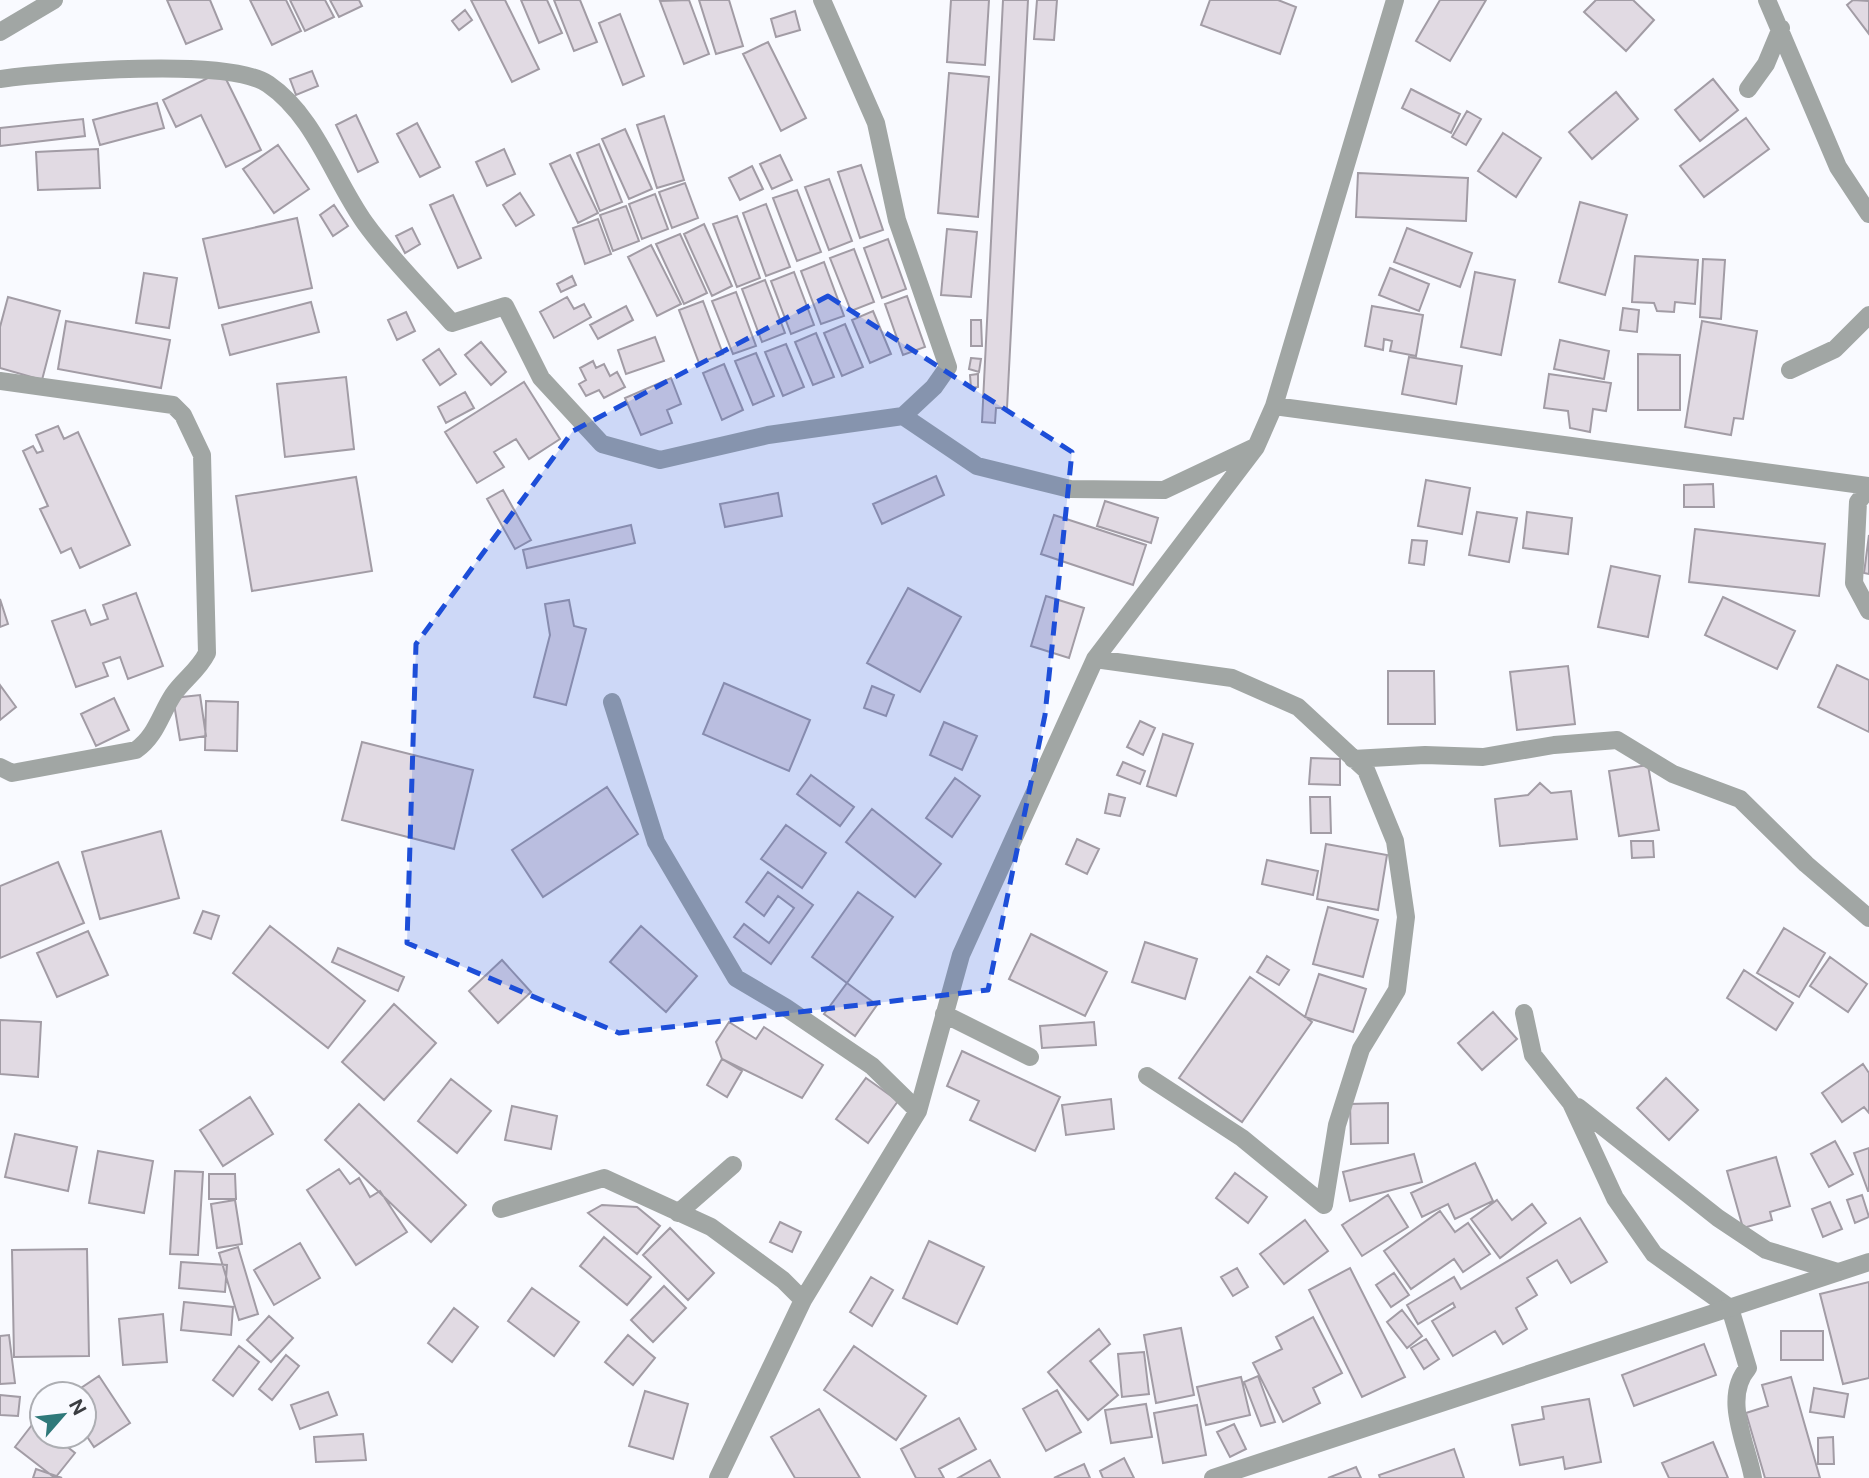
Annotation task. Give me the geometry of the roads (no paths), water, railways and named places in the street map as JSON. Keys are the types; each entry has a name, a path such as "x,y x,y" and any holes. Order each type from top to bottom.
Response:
{"street":[{"path":"0,32 54,0"},
{"path":"0,79 65,70 210,70 266,82 292,104 365,223 452,323 505,306 541,378 602,444 660,460 768,435 903,416 934,387 948,367 897,220 876,123 822,0"},
{"path":"718,1478 803,1300 918,1111 961,955 1095,659 1256,447 1275,407 1395,0"},
{"path":"1767,0 1839,167 1869,214"},
{"path":"1748,89 1766,64 1781,28"},
{"path":"1790,370 1835,349 1869,315"},
{"path":"0,381 173,405 183,415 202,456 207,653 198,671 174,693 149,741 136,750 12,772 0,767"},
{"path":"1275,407 1869,487 1858,502 1854,583 1869,611"},
{"path":"903,416 977,466 1070,489 1164,490 1256,447"},
{"path":"1095,659 1232,678 1298,707 1366,770 1395,841 1406,917 1397,990 1361,1049 1337,1125 1324,1206 1242,1138 1147,1076"},
{"path":"612,702 656,842 736,978 785,1007 872,1066 918,1111"},
{"path":"1353,759 1425,755 1483,757 1554,745 1617,740 1673,774 1740,799 1806,864 1869,918"},
{"path":"1524,1013 1533,1055 1571,1102 1718,1219 1766,1250 1838,1272"},
{"path":"944,1014 1030,1057"},
{"path":"1571,1102 1615,1198 1654,1254 1730,1308 1748,1368 1738,1379 1737,1413 1753,1478"},
{"path":"678,1213 733,1166"},
{"path":"501,1209 604,1178 711,1227 783,1280 803,1300"},
{"path":"1213,1478 1869,1262"}]}
